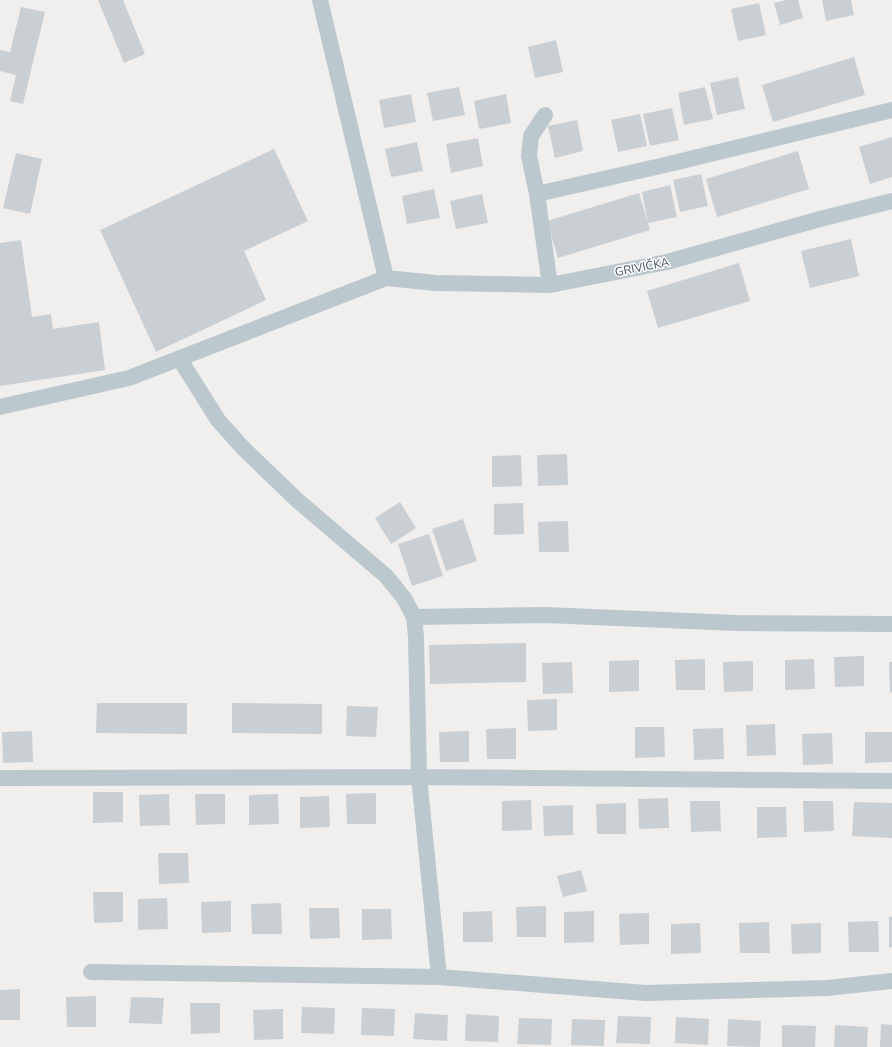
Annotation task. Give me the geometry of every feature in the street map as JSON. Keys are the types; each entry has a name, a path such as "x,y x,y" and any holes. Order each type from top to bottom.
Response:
{"street":[{"path":"0,407 129,378 386,278 320,0"},
{"path":"537,194 665,165 892,110"},
{"path":"545,115 531,136 529,156 537,194 550,285"},
{"name":"GRIVIČKA","path":"386,278 436,283 550,285 667,262 820,219 892,201"},
{"path":"179,358 218,420 243,448 297,500 386,576 404,598 414,617 416,637 418,777 438,977"},
{"path":"414,617 546,615 737,623 892,624"},
{"path":"0,778 418,777 892,781"},
{"path":"91,972 438,977 646,993 826,988 892,981"}],"building":[{"path":"98,0 123,0 145,54 124,63"},
{"path":"786,0 798,0 803,18 780,25 774,3"},
{"path":"822,0 851,0 854,15 826,21"},
{"path":"759,3 766,35 738,41 731,9"},
{"path":"21,7 45,12 23,104 10,101 16,75 0,71 0,50 10,52"},
{"path":"556,40 563,72 535,78 528,47"},
{"path":"854,57 865,95 773,122 762,85"},
{"path":"738,77 745,109 717,115 710,83"},
{"path":"459,87 465,115 433,121 427,93"},
{"path":"705,87 713,119 684,125 678,93"},
{"path":"411,94 416,122 384,128 379,100"},
{"path":"506,94 511,123 479,129 474,101"},
{"path":"672,108 679,140 650,146 643,114"},
{"path":"640,114 647,146 618,152 611,120"},
{"path":"577,120 583,151 555,158 548,126"},
{"path":"892,137 892,177 870,184 859,147"},
{"path":"478,138 483,166 451,173 446,144"},
{"path":"417,142 423,171 391,177 385,149"},
{"path":"274,149 308,221 244,251 266,300 156,352 100,230"},
{"path":"798,151 809,189 717,217 706,179"},
{"path":"16,153 42,159 30,214 3,208"},
{"path":"701,174 708,206 680,212 673,180"},
{"path":"670,185 677,217 648,223 642,192"},
{"path":"434,189 440,218 407,224 402,196"},
{"path":"639,193 650,230 558,258 547,221"},
{"path":"482,194 488,223 456,229 450,201"},
{"path":"851,239 859,276 810,288 801,251"},
{"path":"21,240 32,317 51,314 53,329 99,322 105,370 0,386 0,243"},
{"path":"739,263 750,301 658,328 647,291"},
{"path":"567,454 568,485 538,486 537,455"},
{"path":"521,455 522,486 492,487 492,456"},
{"path":"400,502 416,528 391,544 375,518"},
{"path":"523,503 524,534 494,535 494,504"},
{"path":"463,519 477,561 446,571 432,529"},
{"path":"568,521 569,552 539,552 538,522"},
{"path":"429,534 443,576 412,586 398,544"},
{"path":"526,643 526,682 430,684 429,645"},
{"path":"864,656 864,686 835,687 834,657"},
{"path":"705,659 705,690 676,690 675,660"},
{"path":"814,659 815,689 785,690 785,660"},
{"path":"639,660 639,691 609,692 609,661"},
{"path":"753,661 753,691 724,692 723,662"},
{"path":"572,662 573,693 543,694 542,663"},
{"path":"889,662 892,662 892,692 890,693"},
{"path":"557,699 557,730 528,731 527,700"},
{"path":"97,703 187,703 187,734 96,733"},
{"path":"232,703 322,704 322,734 232,733"},
{"path":"347,706 378,707 376,737 346,736"},
{"path":"775,724 776,755 747,756 746,725"},
{"path":"635,727 664,727 665,757 635,758"},
{"path":"516,728 516,759 487,759 486,729"},
{"path":"723,728 724,759 694,760 693,729"},
{"path":"32,731 33,762 3,763 2,732"},
{"path":"469,731 469,762 440,762 439,732"},
{"path":"865,732 892,732 892,762 865,763"},
{"path":"832,733 833,764 803,765 802,734"},
{"path":"93,792 123,792 123,822 93,823"},
{"path":"376,793 376,824 347,824 346,794"},
{"path":"169,794 170,825 140,826 139,795"},
{"path":"195,794 225,794 225,824 196,825"},
{"path":"278,794 279,824 249,825 249,795"},
{"path":"329,796 330,827 300,828 300,797"},
{"path":"668,798 669,828 639,829 638,799"},
{"path":"531,800 532,830 502,831 502,801"},
{"path":"690,801 720,801 721,831 691,832"},
{"path":"803,801 833,801 834,831 804,832"},
{"path":"854,802 892,803 892,838 852,836"},
{"path":"626,803 626,834 597,834 596,804"},
{"path":"573,805 573,835 544,836 543,806"},
{"path":"757,807 786,807 787,837 757,838"},
{"path":"158,853 188,853 189,883 159,884"},
{"path":"581,870 587,891 563,897 557,876"},
{"path":"93,892 123,892 123,922 94,923"},
{"path":"167,898 168,929 138,930 138,899"},
{"path":"231,901 231,932 202,933 201,902"},
{"path":"281,903 282,934 252,934 251,904"},
{"path":"546,906 546,937 517,937 516,907"},
{"path":"309,908 339,908 340,938 310,939"},
{"path":"362,909 391,909 392,939 362,940"},
{"path":"492,911 493,942 463,942 463,912"},
{"path":"594,911 594,942 564,943 564,912"},
{"path":"649,913 649,944 620,945 619,914"},
{"path":"889,917 892,917 892,947 889,948"},
{"path":"878,921 879,952 849,952 848,922"},
{"path":"769,922 770,953 740,953 739,923"},
{"path":"700,923 701,953 671,954 671,924"},
{"path":"821,923 821,953 792,954 791,924"},
{"path":"20,989 20,1020 0,1020 0,990"},
{"path":"96,996 96,1027 67,1027 66,997"},
{"path":"131,997 164,998 162,1024 129,1023"},
{"path":"190,1003 220,1003 220,1033 191,1034"},
{"path":"302,1007 335,1008 334,1034 301,1033"},
{"path":"362,1008 395,1009 394,1036 361,1035"},
{"path":"283,1009 283,1039 254,1040 253,1010"},
{"path":"415,1013 448,1015 447,1041 413,1039"},
{"path":"466,1014 499,1016 498,1042 465,1041"},
{"path":"618,1016 651,1017 650,1044 616,1043"},
{"path":"676,1017 709,1019 708,1045 675,1043"},
{"path":"519,1018 552,1019 551,1045 517,1044"},
{"path":"572,1019 605,1020 604,1046 571,1045"},
{"path":"728,1019 761,1021 760,1047 727,1046"},
{"path":"881,1024 892,1025 892,1047 880,1047"},
{"path":"782,1025 816,1026 815,1047 782,1047"},
{"path":"835,1025 868,1027 867,1047 834,1047"}]}
